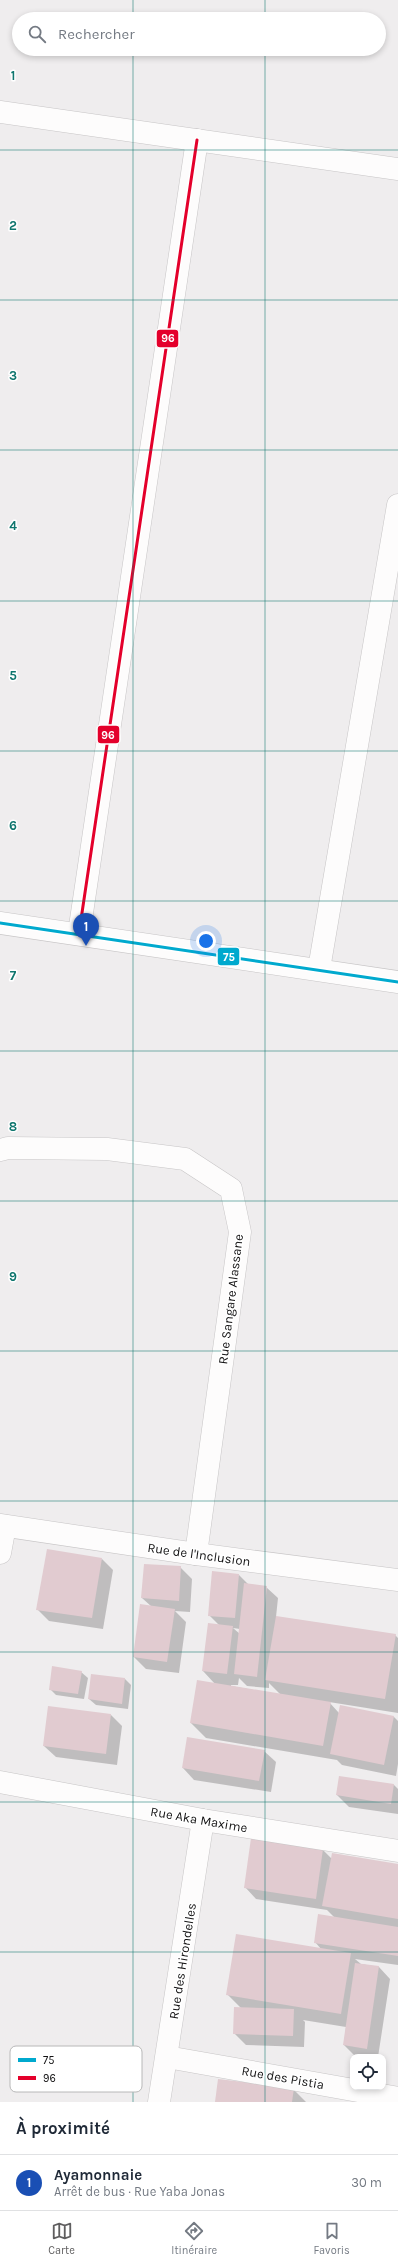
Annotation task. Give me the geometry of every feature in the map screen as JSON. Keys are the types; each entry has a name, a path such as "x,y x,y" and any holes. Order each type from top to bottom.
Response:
{"street":[{"path":"0,112 398,169"},
{"path":"79,933 197,140"},
{"path":"319,969 398,505"},
{"path":"0,922 398,982"},
{"name":"Rue Sangare Alassane","path":"0,1150 8,1148 107,1149 186,1159 231,1189 240,1232 196,1554"},
{"path":"0,1553 2,1526"},
{"name":"Rue de l'Inclusion","path":"2,1526 196,1554 398,1580"},
{"name":"Rue Aka Maxime","path":"0,1782 203,1820 398,1851"},
{"name":"Rue des Hirondelles","path":"159,2102 203,1820"},
{"name":"Rue des Pistia","path":"167,2057 396,2099"}],"building":[{"path":"47,1549 102,1558 92,1618 36,1610"},
{"path":"144,1564 181,1566 179,1601 141,1598"},
{"path":"212,1571 239,1574 235,1618 208,1616"},
{"path":"244,1583 267,1586 257,1677 234,1674"},
{"path":"140,1604 175,1609 167,1662 133,1657"},
{"path":"276,1616 396,1634 385,1699 265,1680"},
{"path":"208,1623 233,1626 227,1674 202,1671"},
{"path":"52,1666 82,1671 78,1694 49,1690"},
{"path":"91,1674 125,1678 122,1704 88,1699"},
{"path":"197,1680 331,1702 323,1746 190,1723"},
{"path":"340,1705 394,1716 384,1765 330,1754"},
{"path":"48,1706 111,1714 106,1754 43,1746"},
{"path":"187,1737 265,1750 259,1781 182,1768"},
{"path":"339,1776 394,1784 391,1804 336,1795"},
{"path":"251,1838 323,1849 316,1899 244,1888"},
{"path":"332,1853 398,1864 398,1919 322,1906"},
{"path":"318,1914 398,1927 398,1956 314,1943"},
{"path":"236,1934 351,1953 341,2014 226,1995"},
{"path":"355,1963 379,1966 367,2049 343,2045"},
{"path":"234,2007 294,2009 293,2036 233,2034"},
{"path":"218,2079 294,2088 292,2102 215,2102"}],"transit line":[{"name":"96","path":"79,933 197,140"},
{"name":"75","path":"0,923 398,982"}],"place":[{"name":"Ayamonnaie","path":"86,946"}]}
